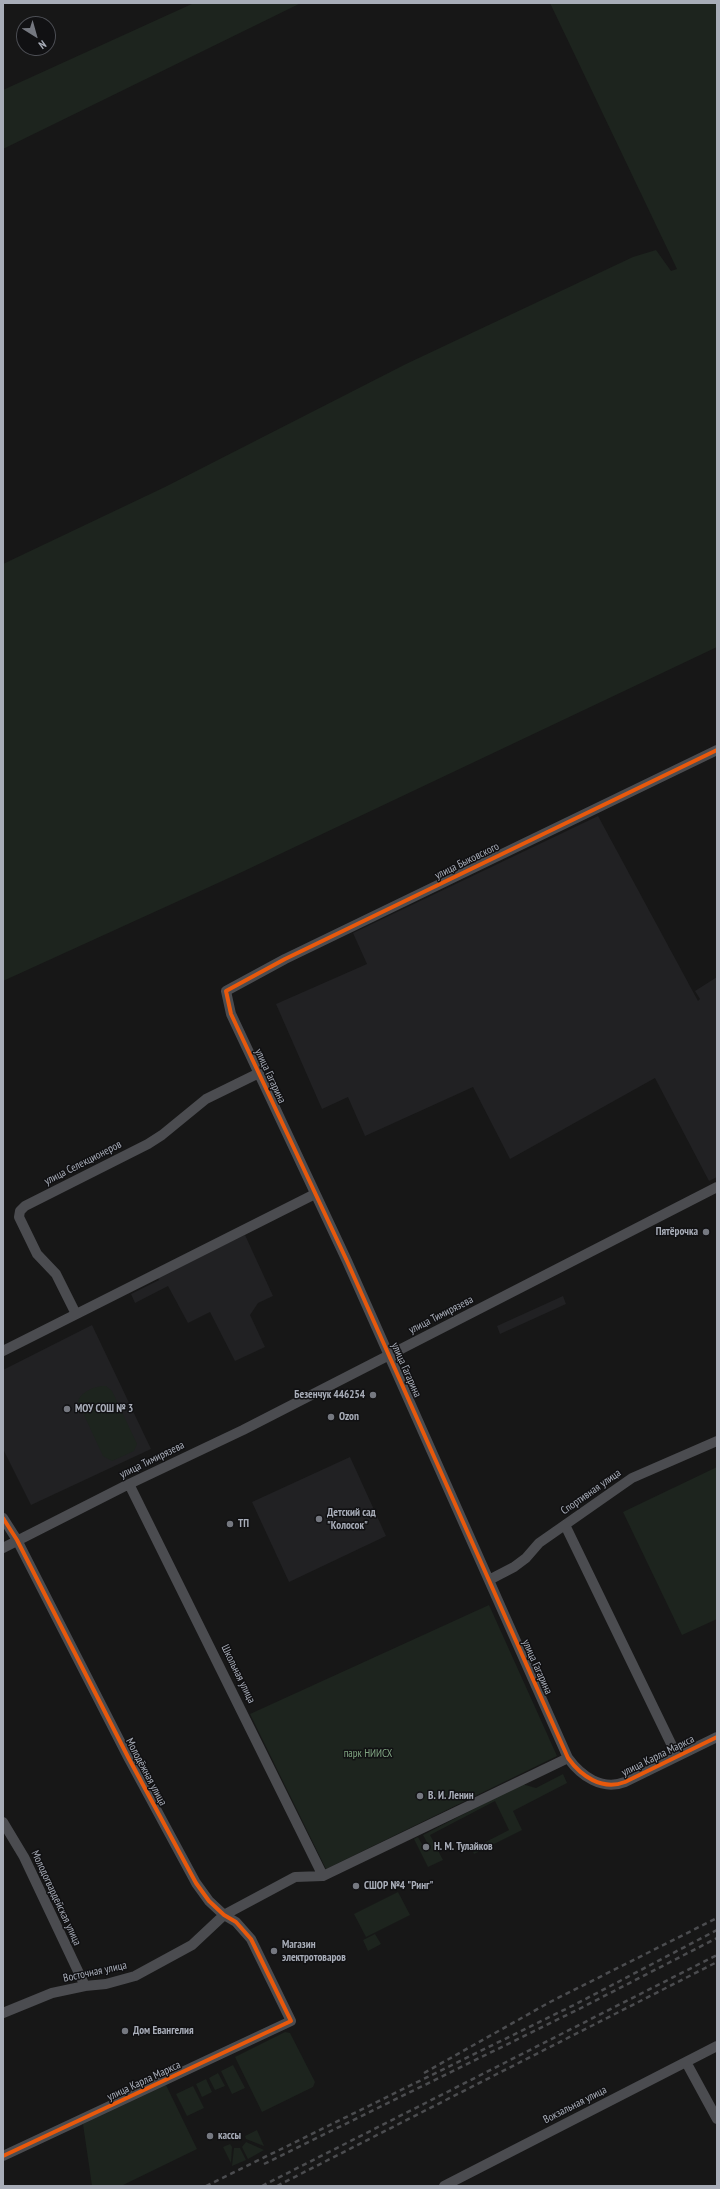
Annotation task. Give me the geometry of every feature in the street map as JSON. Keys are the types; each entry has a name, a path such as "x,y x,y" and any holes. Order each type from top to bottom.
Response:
{"street":[{"name":"улица Быковского","path":"226,991 285,959 717,750"},
{"name":"улица Гагарина","path":"226,991 231,1014 389,1355 568,1758"},
{"name":"улица Селекционеров","path":"76,1314 56,1274 37,1254 19,1217 20,1211 25,1206 148,1144 162,1135 206,1099 259,1073"},
{"name":"улица Тимирязева","path":"3,1548 129,1484 243,1430 717,1187"},
{"path":"3,1351 315,1194"},
{"name":"Спортивная улица","path":"489,1580 514,1567 526,1558 539,1543 632,1478 717,1441"},
{"name":"Школьная улица","path":"129,1484 323,1876"},
{"name":"Молодёжная улица","path":"3,1518 17,1540 128,1757 196,1883 209,1901 224,1915 236,1922 251,1939 292,2021"},
{"path":"565,1525 677,1756"},
{"name":"улица Карла Маркса","path":"568,1758 576,1768 586,1776 600,1783 613,1786 625,1782 717,1737"},
{"path":"224,1915 295,1877 323,1876 568,1758"},
{"name":"Молодогвардейская улица","path":"3,1822 24,1857 85,1986"},
{"name":"Восточная улица","path":"3,2013 38,1998 85,1986 121,1981 146,1971 192,1945 224,1915"},
{"name":"улица Карла Маркса","path":"3,2156 292,2021"},
{"name":"Вокзальная улица","path":"444,2186 717,2046"},
{"path":"686,2062 717,2119"}],"shaded area":[{"path":"598,816 698,1001 700,999 695,991 717,977 717,1177 709,1181 655,1078 510,1159 473,1087 365,1136 348,1097 322,1109 276,1004 367,964 353,933"},
{"path":"245,1235 273,1296 258,1303 250,1315 265,1347 235,1361 210,1312 188,1323 168,1286 135,1303 131,1294 159,1280 157,1276"},
{"path":"563,1296 566,1304 500,1334 497,1326"},
{"name":"МОУ СОШ № 3","path":"92,1325 151,1449 31,1505 3,1449 3,1370"},
{"name":"Детский сад \"Колосок\"","path":"350,1457 386,1536 289,1582 252,1502"}],"green space":[{"path":"194,3 301,3 3,149 3,90"},
{"path":"550,3 717,3 717,647 242,872 3,981 3,564 165,487 406,364 633,257 656,250 671,271 677,269"},
{"path":"106,1386 112,1391 137,1444 134,1451 112,1461 103,1456 78,1402 79,1398 85,1392 98,1387"},
{"path":"717,1467 717,1619 682,1635 623,1512"},
{"name":"парк НИИСХ","path":"489,1605 557,1756 326,1869 250,1714"},
{"path":"563,1774 567,1783 513,1811 522,1830 474,1854 472,1849 509,1830 495,1801 430,1835 443,1860 428,1867 414,1839 418,1837 425,1850 430,1848 423,1835 522,1784 536,1788"},
{"path":"398,1892 410,1915 366,1937 354,1914"},
{"path":"375,1934 381,1944 368,1951 363,1940"},
{"path":"285,2032 290,2033 315,2082 313,2087 262,2112 235,2057"},
{"path":"233,2065 245,2088 232,2094 221,2071"},
{"path":"218,2073 225,2086 215,2090 209,2078"},
{"path":"206,2079 212,2092 202,2097 196,2084"},
{"path":"166,2085 197,2149 121,2186 92,2186 83,2124"},
{"path":"193,2086 204,2108 187,2116 176,2094"},
{"path":"257,2130 264,2146 246,2139 245,2136"},
{"path":"246,2142 264,2150 248,2159 242,2147"},
{"path":"230,2144 232,2147 231,2163 223,2147"},
{"path":"234,2148 240,2148 246,2160 232,2166"}],"railway":[{"path":"424,2073 550,2002 717,1918"},
{"path":"206,2186 576,2004 717,1930"},
{"path":"264,2164 581,2008 717,1938"},
{"path":"262,2186 717,1955"},
{"path":"277,2186 717,1962"}],"cycle path":[{"path":"717,750 285,959 226,991 231,1014 347,1261 568,1758 579,1771 593,1780 608,1785 616,1784 625,1782 717,1737"},
{"path":"3,1518 17,1540 128,1757 196,1883 209,1901 224,1915 236,1922 251,1939 291,2021 3,2156"}],"place":[{"name":"Пятёрочка","path":"706,1232"},
{"name":"Безенчук 446254","path":"373,1395"},
{"name":"МОУ СОШ № 3","path":"67,1409"},
{"name":"Ozon","path":"331,1417"},
{"name":"Детский сад \"Колосок\"","path":"319,1519"},
{"name":"ТП","path":"230,1524"},
{"name":"В. И. Ленин","path":"420,1796"},
{"name":"Н. М. Тулайков","path":"426,1847"},
{"name":"СШОР №4 \"Ринг\"","path":"356,1886"},
{"name":"Магазин электротоваров","path":"274,1951"},
{"name":"Дом Евангелия","path":"125,2031"},
{"name":"кассы","path":"210,2136"}]}
